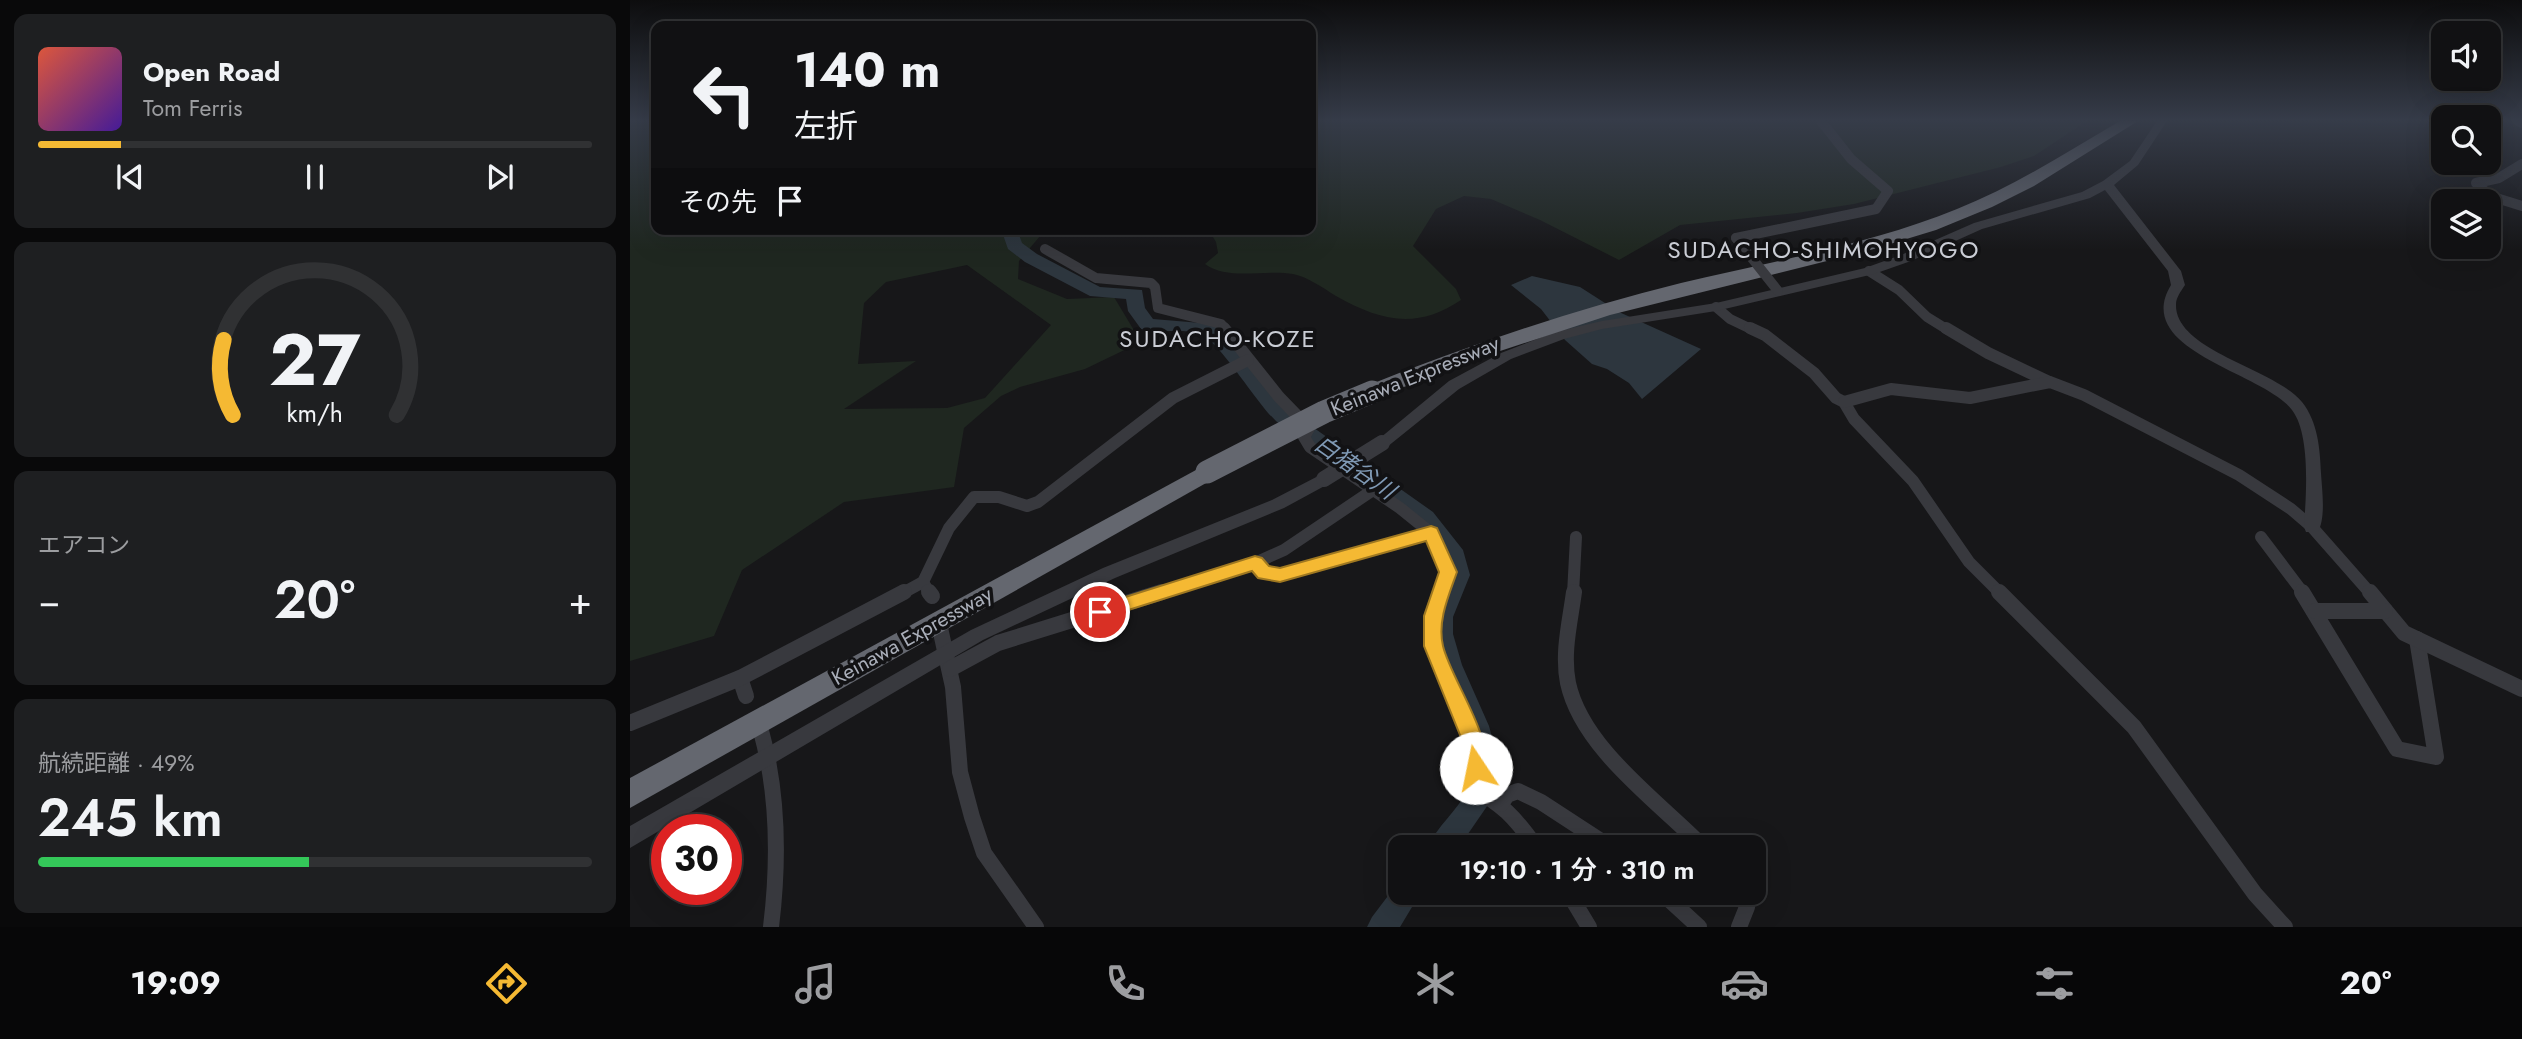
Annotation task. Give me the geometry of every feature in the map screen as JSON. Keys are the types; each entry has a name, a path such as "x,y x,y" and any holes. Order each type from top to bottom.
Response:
{"highway":[{"name":"Keinawa Expressway","path":"630,794 1207,472 1324,412 1461,355 1539,336 1624,304 1856,248 1932,226 2024,186 2059,164"}],"street":[{"path":"1778,291 1736,238 1876,209 1888,191 1857,164"},
{"path":"630,838 770,757 1109,573 1278,504 1324,479 1382,443 1454,385 1539,336 1716,307 1869,271 1906,258 1978,226 2065,202 2107,184 2132,164"},
{"path":"2522,164 2499,178 2476,183 2480,189 2492,196 2522,206"},
{"path":"2107,184 2174,271 2178,285 2169,303 2177,327 2218,360 2278,389 2299,408 2307,426 2315,487 2312,527"},
{"path":"1045,249 1096,278 1151,283 1155,287 1158,308 1221,324 1279,397 1309,428 1305,435 1310,447 1431,533 1448,572 1433,616 1433,646 1474,745 1476,768 1470,786 1501,804 1528,835"},
{"path":"1869,271 1899,290 1927,317 1988,353 2084,395 2239,475 2291,509 2312,527 2404,633 2522,689"},
{"path":"1716,307 1730,319 1765,335 1814,373 1836,398 1844,402 1854,419 1913,481 1969,562 2134,727 2255,894 2285,927"},
{"path":"630,723 740,678 923,582 949,528 974,497 999,497 1027,506 1038,502 1173,398 1248,359"},
{"path":"1844,402 1891,389 1970,398 2050,382"},
{"path":"947,661 1255,563 1284,550 1373,490"},
{"path":"1255,563 1264,573 1280,575 1431,533"},
{"path":"1576,537 1577,573 1565,654 1567,682 1573,704 1604,748 1649,797 1690,835"},
{"path":"2261,537 2315,611 2396,749 2436,757 2417,639"},
{"path":"923,582 932,596"},
{"path":"2315,611 2385,611"},
{"path":"940,628 947,661 960,772 976,829 984,853 1036,927"},
{"path":"740,678 746,696"},
{"path":"761,731 770,757 778,874 771,927"},
{"path":"1501,804 1507,795 1518,791 1541,802 1592,835"},
{"path":"1575,905 1589,927"},
{"path":"1675,905 1699,927"},
{"path":"1739,927 1746,905"}],"shaded area":[{"path":"630,164 651,164 651,235 1041,235 1019,261 1018,279 1067,299 1114,297 1141,342 1085,369 1020,387 1001,396 964,428 954,487 844,502 742,570 714,636 630,661","holes":["967,265 1051,325 985,398 947,408 844,409 916,361 858,364 864,303 886,282"]},
{"path":"1316,164 2009,164 1854,204 1797,213 1680,225 1619,260 1540,220 1491,199 1464,196 1436,209 1413,246 1456,289 1461,300 1429,316 1414,319 1383,316 1352,305 1299,275 1247,274 1214,269 1205,264 1218,253 1212,235 1316,235"},
{"path":"1532,276 1580,287 1619,312 1701,349 1642,399 1629,383 1607,369 1592,364 1565,340 1541,309 1511,285"}],"waterway":[{"name":"白猪谷川","path":"1011,235 1014,245 1031,258 1096,292 1136,294 1137,311 1148,325 1206,328 1232,353 1283,416 1425,518 1455,556 1458,575 1441,617 1441,634 1450,665 1476,726 1484,756 1483,784 1478,799 1451,835"},
{"name":"白猪谷川","path":"1382,927 1398,905"}],"district":[{"name":"SUDACHO-SHIMOHYOGO","path":"1824,250"},
{"name":"SUDACHO-KOZE","path":"1218,339"}],"route":[{"path":"1100,612 1255,563 1264,573 1280,575 1431,533 1448,572 1433,616 1433,646 1474,745 1476,768"}]}
